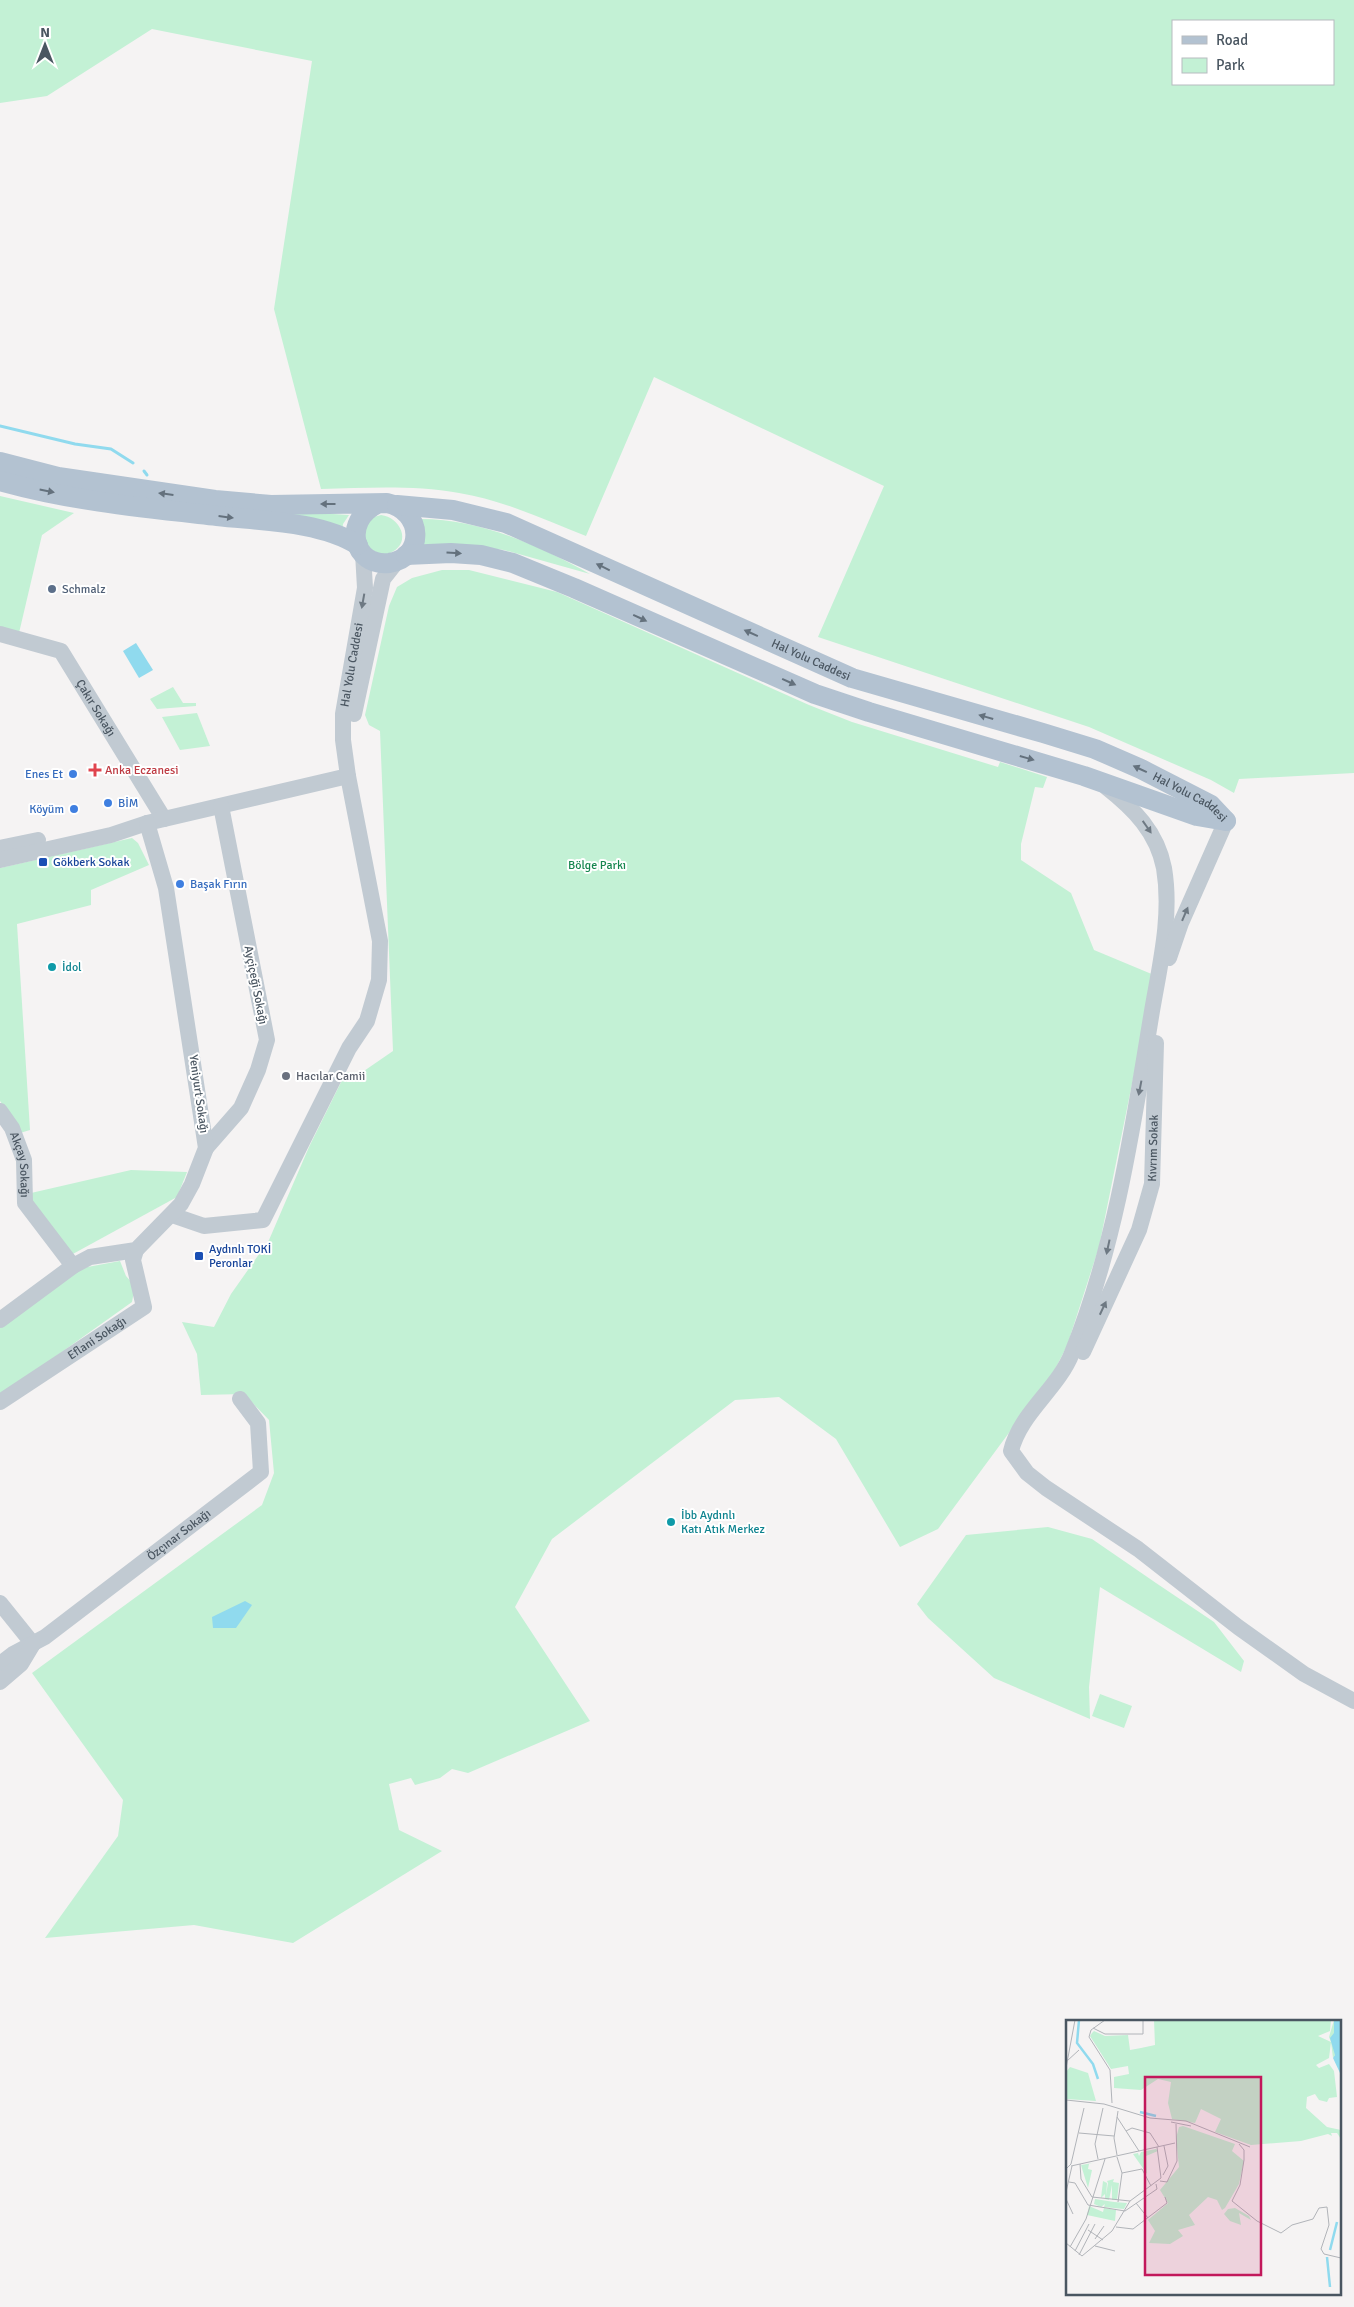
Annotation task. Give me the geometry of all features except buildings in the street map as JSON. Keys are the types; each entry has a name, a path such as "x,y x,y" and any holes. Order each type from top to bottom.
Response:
{"main road":[{"path":"0,462 58,477 215,500 271,505 377,504 387,502 405,510 412,518 415,537 412,547 402,558 379,562 341,536 304,527 106,503 0,480"},
{"path":"360,549 355,535 356,525 364,512 377,504"},
{"name":"Hal Yolu Caddesi","path":"397,505 454,510 506,523 852,678 1043,733 1141,768 1211,805 1226,821"},
{"name":"Hal Yolu Caddesi","path":"402,558 451,553 481,555 513,563 815,694 878,715 1099,781 1197,816 1226,821"}],"street":[{"name":"Hal Yolu Caddesi","path":"348,776 343,740 343,714 365,588 360,549"},
{"name":"Hal Yolu Caddesi","path":"348,776 354,714 383,579 402,558"},
{"name":"Çakır Sokağı","path":"0,634 61,651 164,819"},
{"path":"0,860 111,835 147,823 348,776 380,941 379,980 367,1021 349,1048 262,1220 204,1226 172,1215"},
{"path":"1099,781 1127,803 1153,835 1164,868 1166,929 1145,1061 1106,1254 1067,1364 1054,1385 1020,1427 1012,1451 1027,1473 1046,1488 1138,1549 1238,1627 1304,1674 1354,1702"},
{"name":"Ayçiçeği Sokağı","path":"206,1148 241,1108 258,1070 267,1040 221,806"},
{"name":"Kıvrım Sokak","path":"1012,1451 1026,1436 1083,1351 1139,1230 1152,1184 1157,1015 1162,984 1181,922 1226,821"},
{"path":"0,848 108,826 147,823"},
{"name":"Yeniyurt Sokağı","path":"136,1250 181,1204 192,1184 206,1148 166,888 147,823"},
{"name":"Akçay Sokağı","path":"0,1111 12,1128 24,1160 25,1204 73,1266"},
{"path":"0,1320 73,1266 90,1257 136,1250"},
{"name":"Eflani Sokağı","path":"0,1402 144,1307 133,1260 136,1250"},
{"name":"Özçınar Sokağı","path":"0,1664 13,1654 33,1644 261,1472 258,1423 240,1399"},
{"path":"0,1603 33,1644"},
{"name":"Özçınar Sokağı","path":"0,1682 21,1664 33,1644"}],"green space":[{"path":"0,0 1354,0 1354,773 1239,779 1234,793 1211,780 1089,727 818,637 884,486 654,377 586,536 508,505 459,493 407,488 321,489 274,309 312,61 152,29 47,96 0,103"},
{"path":"0,496 74,513 42,535 19,633 0,627"},
{"path":"192,505 349,515 343,524 342,535"},
{"path":"381,515 394,520 401,530 402,536 398,548 391,553 381,555 364,545 364,525 374,517"},
{"path":"421,519 443,520 487,529 550,553 590,574 504,550 473,546 424,548"},
{"name":"Bölge Parkı","path":"442,570 469,570 557,592 809,705 852,722 998,767 1000,762 1047,777 1043,788 1035,787 1021,844 1021,860 1071,893 1094,950 1154,975 1099,1247 1067,1346 1053,1373 938,1529 900,1547 836,1439 779,1397 735,1400 552,1539 515,1607 590,1721 468,1773 452,1769 440,1778 415,1785 411,1778 389,1784 399,1830 442,1851 293,1943 194,1925 45,1938 118,1836 123,1800 32,1673 262,1505 274,1473 269,1420 244,1394 201,1395 197,1354 182,1322 214,1327 231,1294 269,1240 309,1147 346,1072 361,1073 393,1051 380,731 369,725 365,715 389,606 397,587 412,578"},
{"path":"173,687 183,703 196,703 196,706 157,709 150,699"},
{"path":"197,713 210,746 180,750 162,717"},
{"path":"132,838 138,843 149,865 91,890 91,905 17,924 30,1130 20,1133 18,1126 0,1101 0,868"},
{"path":"131,1170 187,1172 177,1197 71,1255 31,1203 31,1193"},
{"path":"120,1261 126,1276 135,1286 132,1302 0,1396 0,1328 82,1268"},
{"path":"1048,1527 1092,1539 1214,1622 1244,1661 1241,1672 1100,1587 1089,1687 1090,1719 994,1678 928,1618 917,1604 966,1535"},
{"path":"1100,1694 1132,1706 1124,1728 1092,1716"}],"water":[{"path":"136,643 153,670 139,678 123,651"},
{"path":"245,1601 252,1605 236,1628 213,1628 212,1617"}],"waterway":[{"path":"0,426 75,444 111,449 133,463"},
{"path":"144,471 147,475"}],"place":[{"name":"Schmalz","path":"52,589"},
{"name":"Anka Eczanesi","path":"95,770"},
{"name":"Enes Et","path":"73,774"},
{"name":"BİM","path":"108,803"},
{"name":"Köyüm","path":"74,809"},
{"name":"Gökberk Sokak","path":"43,862"},
{"name":"Başak Fırın","path":"180,884"},
{"name":"İdol","path":"52,967"},
{"name":"Hacılar Camii","path":"286,1076"},
{"name":"Aydınlı TOKİ Peronlar","path":"199,1256"},
{"name":"İbb Aydınlı Katı Atık Merkez","path":"671,1522"}]}
